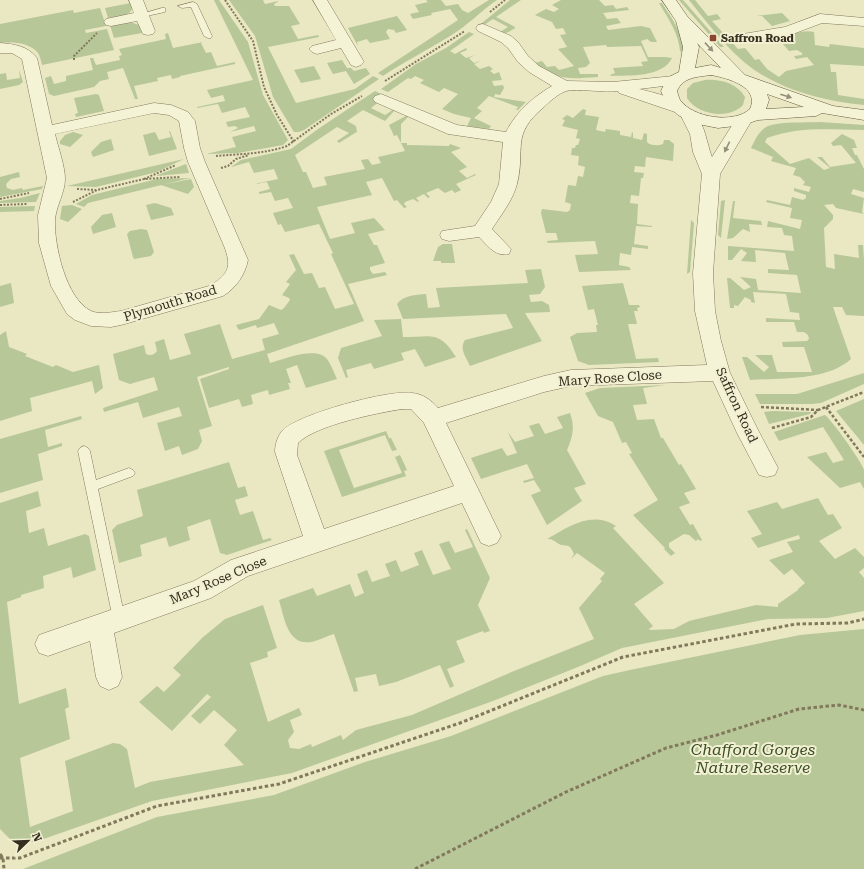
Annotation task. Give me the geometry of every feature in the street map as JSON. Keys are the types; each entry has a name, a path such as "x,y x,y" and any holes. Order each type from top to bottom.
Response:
{"street":[{"path":"136,0 148,31"},
{"path":"320,0 356,62"},
{"name":"Saffron Road","path":"669,0 682,19 758,92 761,101 759,109 733,134 711,174 703,273 705,311 720,373 736,410 767,468"},
{"path":"111,22 142,15"},
{"path":"744,38 788,31 820,18 864,22"},
{"name":"Saffron Road","path":"682,19 691,47 680,77 670,87 669,94 672,102 683,112 698,134 702,152 711,174"},
{"path":"482,28 511,35 513,45 523,59 534,69 564,86 613,87 680,77 698,71 711,70 725,72 831,111"},
{"path":"317,49 345,43"},
{"name":"Plymouth Road","path":"0,48 19,50 25,53 29,58 56,178 46,220 50,250 60,285 71,306 80,315 97,320 121,318 216,291 228,282 237,270 239,260 192,148 188,123 181,114 163,108 154,108 46,131"},
{"path":"449,235 482,230 498,204 507,185 512,138 521,120 544,98 564,86"},
{"path":"613,87 656,99 703,121 718,124 732,123 749,118 831,111 864,115"},
{"path":"381,99 399,114 454,130 512,138"},
{"path":"482,230 502,249"},
{"name":"Mary Rose Close","path":"433,418 544,384 566,379 720,373"},
{"path":"317,542 286,455 286,443 291,436 300,429 385,402 402,400 420,403 433,418 489,536"},
{"name":"Mary Rose Close","path":"48,644 202,590 240,568 468,491"},
{"path":"109,677 110,623"}],"lane":[{"path":"182,6 193,4 208,36"},
{"path":"142,15 162,10"},
{"path":"84,451 91,486 110,623"},
{"path":"91,486 129,474"}],"path":[{"path":"224,0 253,41 264,87 277,115 294,142"},
{"path":"74,60 74,56 99,31"},
{"path":"212,156 255,153 236,159 228,166 217,169"},
{"path":"144,179 182,163"},
{"path":"71,188 97,190 144,179 183,176"},
{"path":"70,203 79,201 97,190"},
{"path":"0,199 31,193"},
{"path":"0,205 32,204"},
{"path":"736,410 767,406 795,410 818,410 864,392"},
{"path":"826,407 864,457"},
{"path":"748,433 811,417 818,410"},
{"path":"2,858 20,858 157,806 279,784 460,723 623,657 796,624 848,623 864,619"},
{"path":"415,869 566,792 666,748 717,735 799,709 839,705 864,710"},
{"path":"0,854 4,869"}],"green space":[{"path":"214,0 219,0 248,42 263,95 288,140 283,145 238,153 206,154 236,147 232,137 256,131 254,126 230,132 238,128 235,126 228,127 226,122 250,117 245,107 222,113 218,104 197,108 225,101 223,95 211,98 207,90 253,80"},
{"path":"229,0 263,0 265,4 279,1 274,4 275,6 289,6 300,24 291,26 298,39 318,35 319,37 268,47 296,103 355,89 373,76 379,79 304,130 294,132 273,97 255,36"},
{"path":"426,0 441,0 446,6 458,4 462,10 468,13 489,0 497,0 462,28 442,41 383,76 378,73 458,20 450,9 413,19 410,14 419,12 415,5 428,2"},
{"path":"510,0 521,0 496,17 515,28 506,33 502,33 500,32 508,27 493,19 478,29 476,28"},
{"path":"561,0 599,0 605,6 613,5 616,9 627,7 629,10 603,13 607,19 617,18 621,23 606,26 608,30 641,26 650,28 657,42 651,42 647,39 641,41 648,57 672,58 661,69 653,72 636,75 611,76 610,75 615,73 613,68 643,66 641,62 648,61 641,46 607,47 606,45 583,47 590,63 586,67 578,68 580,74 598,74 598,77 565,78 543,69 535,63 542,61 547,67 555,66 559,70 574,66 558,49 567,47 560,35 566,34 563,28 556,29 552,22 535,15 546,9 554,12 559,9 552,5"},
{"path":"679,0 683,0 724,47 720,47"},
{"path":"689,0 695,0 708,16 717,14 721,19 712,21 738,49 745,48 755,60 759,59 767,69 779,77 786,71 814,65 807,57 796,59 794,56 802,55 802,53 797,50 789,51 782,43 789,42 785,38 778,39 778,37 810,31 814,32 815,45 829,47 830,44 864,48 864,66 830,64 831,72 836,72 838,95 864,99 864,105 816,97 770,80 744,62 715,32"},
{"path":"131,3 133,7 126,15 108,18 105,8"},
{"path":"659,3 662,3 679,32 682,39 683,52 680,51 678,38"},
{"path":"100,8 106,26 85,30 86,33 107,29 114,50 42,65 38,53 34,49 15,43 0,43 0,24 73,10 74,13"},
{"path":"782,13 790,21 772,26 762,16 756,16"},
{"path":"397,16 407,30 396,33 394,30 388,29 386,32 390,39 370,43 367,39 357,42 358,46 348,28"},
{"path":"130,22 139,25 142,33 114,38 110,25"},
{"path":"469,32 474,34 450,51 455,54 466,48 467,50 460,53 466,58 475,55 469,58 474,63 481,61 474,64 480,69 489,66 493,69 490,71 494,74 499,72 502,80 492,81 494,86 503,85 504,88 500,95 495,94 494,97 526,102 518,110 516,110 518,107 489,96 477,108 482,111 474,118 491,126 489,129 467,126 471,118 454,114 442,109 458,94 444,88 439,92 420,83 424,80 415,76 411,79 408,78 388,92 381,89 416,64 446,48"},
{"path":"168,33 173,48 203,42 201,43 206,53 211,52 217,66 235,62 235,64 172,79 171,75 157,78 158,81 134,86 138,99 135,99 123,68 107,72 109,79 100,81 94,87 54,96 49,94 45,78 51,76 54,84 66,81 66,76 93,70 90,58 93,58 96,65 120,60 119,56 122,55 119,49 166,39 165,34"},
{"path":"342,60 347,68 351,68 354,71 366,68 370,74 354,84 346,71 333,74 327,63"},
{"path":"314,66 321,79 301,83 294,70"},
{"path":"19,70 23,82 19,85 0,89 0,74 6,73 7,80 20,78"},
{"path":"705,80 722,81 733,85 742,92 745,97 743,105 730,113 722,114 705,112 698,108 687,98 687,89 693,83"},
{"path":"375,91 383,95 376,99 380,101 371,108 385,115 394,109 395,110 385,121 363,110 347,121 356,126 357,132 339,143 337,141 349,133 337,127 295,155 303,172 306,172 313,188 327,185 324,177 365,169 361,160 368,159 372,165 381,163 378,157 405,151 401,143 407,143 407,145 449,146 450,144 461,148 451,152 467,167 459,171 467,178 475,174 476,175 456,184 461,190 455,193 452,190 445,193 438,188 426,193 430,197 428,198 424,194 416,198 419,201 418,202 413,199 405,202 404,204 407,207 404,208 397,200 394,201 382,178 366,182 372,195 317,207 330,239 355,233 351,223 374,218 385,230 368,234 374,245 377,245 385,263 370,267 370,270 373,274 385,272 387,275 348,284 364,321 267,354 270,363 308,353 322,355 327,359 337,379 306,388 297,365 286,369 291,383 288,383 290,389 269,395 268,390 251,395 253,404 242,407 239,399 209,408 200,379 229,369 229,367 197,377 212,426 199,430 202,441 198,449 182,455 179,446 165,451 157,423 182,416 179,407 143,418 138,402 104,412 103,408 158,390 154,377 130,384 119,380 113,354 144,345 146,354 152,355 157,351 155,342 164,339 170,360 191,354 184,334 220,324 232,359 265,350 262,339 279,334 274,323 257,328 256,325 240,330 236,325 259,319 269,305 281,310 284,308 290,300 282,295 290,284 286,282 296,270 289,255 294,254 304,274 312,273 319,288 325,287 335,309 354,304 331,254 333,253 319,224 285,232 281,224 278,225 273,213 293,208 288,198 275,201 271,192 259,194 259,192 270,189 267,182 254,184 278,179 274,169 254,173 249,162 231,167 241,160 291,149"},
{"path":"96,94 99,95 104,111 76,117 75,114 78,113 74,98"},
{"path":"583,109 586,110 585,115 599,117 596,130 605,132 606,129 620,131 620,135 631,137 632,132 633,138 642,140 644,133 647,134 647,142 650,144 661,145 663,144 664,140 669,140 674,144 673,161 646,157 645,167 635,166 634,172 644,173 643,178 641,178 639,196 631,195 630,203 638,204 637,224 652,227 636,226 634,244 648,246 648,249 632,247 631,255 620,253 619,265 629,267 631,270 579,272 575,255 598,254 595,241 548,243 547,241 558,240 556,233 546,233 541,213 542,209 567,212 570,210 571,204 565,202 568,185 576,186 578,176 583,177 585,167 578,165 579,156 571,155 572,148 575,148 576,145 578,145 580,139 576,138 578,130 562,126 565,120 562,119 567,115 573,118"},
{"path":"406,116 409,116 401,124 401,143 397,135 394,136 389,125"},
{"path":"820,122 864,125 864,130 804,130 767,138 765,142 790,164 809,158 824,170 830,168 817,157 822,157 830,167 856,163 841,145 833,146 831,143 842,134 854,140 857,148 852,148 864,169 864,192 853,189 851,194 864,198 862,212 864,214 836,208 833,204 824,205 833,215 833,219 824,228 826,267 835,269 834,254 859,258 858,245 863,245 864,316 846,315 842,307 833,307 851,359 841,366 816,375 803,377 750,380 742,357 747,357 764,372 769,367 755,355 772,355 777,372 812,372 804,347 783,347 782,342 807,341 809,339 808,335 804,332 797,332 794,322 766,322 766,318 800,320 799,313 790,312 786,294 753,292 755,303 751,302 751,300 745,297 738,306 734,305 734,308 730,308 727,278 730,278 744,290 751,287 740,277 756,279 758,290 801,293 797,275 768,273 768,269 789,270 785,253 755,250 756,262 741,261 747,253 741,249 732,260 728,260 728,246 794,251 792,236 784,235 782,228 767,227 768,221 800,229 802,220 790,218 792,208 766,202 767,200 790,205 792,197 803,200 806,198 806,195 794,191 794,188 809,192 811,187 803,185 805,182 800,177 793,175 796,168 771,161 773,157 751,148 760,133 768,126 787,123"},
{"path":"169,131 177,149 149,156 143,135 155,132 159,140 171,137"},
{"path":"73,132 83,135 70,147 60,144 60,141 65,135"},
{"path":"111,139 114,150 93,157 91,152 101,142"},
{"path":"184,159 157,172 96,187 67,186"},
{"path":"186,164 189,173 155,176"},
{"path":"19,172 20,177 11,179 6,184 7,188 13,190 22,188 23,190 43,186 42,189 0,197 0,177"},
{"path":"190,178 88,203 84,207 76,204 92,195 157,179"},
{"path":"191,179 194,187 188,194 161,185"},
{"path":"40,193 36,202 0,203 0,201"},
{"path":"725,200 721,238 718,235 721,201"},
{"path":"733,201 735,201 733,218 761,221 762,225 749,224 750,232 743,229 733,238 727,239"},
{"path":"155,203 171,208 174,215 151,220 146,205"},
{"path":"72,205 82,209 68,222 60,219 62,206"},
{"path":"35,206 34,211 0,212 0,207"},
{"path":"112,213 116,227 93,234 91,227 102,215"},
{"path":"691,220 694,223 690,272 687,274"},
{"path":"141,229 147,230 154,252 151,256 134,259 127,234 130,231"},
{"path":"443,244 452,244 455,263 441,263 441,261 433,261 438,247"},
{"path":"541,269 545,287 540,294 529,295 531,302 542,301 549,305 550,312 525,313 542,341 470,366 463,350 463,343 465,340 513,328 506,314 403,319 397,304 406,297 426,294 428,308 440,307 436,288 528,283 525,270"},
{"path":"11,283 14,303 0,307 0,286"},
{"path":"623,283 629,305 639,305 640,307 637,308 638,311 634,311 637,324 628,324 636,359 658,358 659,362 589,365 578,361 570,337 577,333 597,332 596,325 598,325 594,309 588,310 582,286"},
{"path":"401,319 403,337 434,337 445,342 456,357 425,367 415,349 401,353 404,360 374,369 371,363 346,370 348,377 346,378 338,358 341,348 382,336 374,320"},
{"path":"6,331 9,347 27,354 25,356 53,367 56,365 73,372 99,365 103,388 95,394 92,381 30,398 32,411 0,421 0,335"},
{"path":"864,373 864,384 821,403 760,404 755,394 797,394"},
{"path":"666,385 643,388 647,404 633,405 637,420 654,419 661,438 663,438 679,465 681,464 696,489 684,493 690,503 679,507 690,525 693,524 702,540 700,541 698,539 696,541 689,535 684,534 669,543 669,547 675,553 671,556 633,515 658,500 629,454 632,453 626,442 622,443 613,422 598,416 585,393 600,388"},
{"path":"864,399 864,445 836,411"},
{"path":"764,412 811,412 810,414 769,424"},
{"path":"570,413 573,432 567,450 586,484 574,488 582,501 547,525 531,495 541,491 534,480 524,483 523,481 534,478 527,464 481,479 471,458 502,448 507,456 517,453 508,432 515,442 534,436 529,426 539,423 545,434 563,428 557,417"},
{"path":"825,415 839,432 862,466 864,470 864,489 860,482 840,488 807,457 826,452 833,463 844,460 823,427 779,441 774,432"},
{"path":"81,416 82,419 45,430 48,447 62,443 62,446 38,454 43,480 0,493 0,439"},
{"path":"386,431 397,450 392,451 385,435 339,450 354,488 402,473 395,457 400,455 407,470 404,471 406,476 342,497 324,451"},
{"path":"229,462 238,488 245,486 248,496 235,500 240,515 253,511 263,540 270,538 272,540 227,555 220,553 210,519 187,527 190,540 169,547 166,537 140,545 142,556 119,563 112,530 117,525 143,516 137,490"},
{"path":"38,491 41,506 26,511 29,533 44,528 48,546 85,534 89,536 96,570 73,578 71,567 43,576 44,588 21,595 21,597 7,602 19,704 66,688 69,707 65,709 70,739 20,758 30,827 73,811 65,761 113,743 120,744 127,749 135,788 150,782 244,765 224,745 237,730 214,710 200,724 191,716 211,697 207,694 172,731 139,702 157,686 164,692 181,675 173,668 202,638 225,619 263,605 277,648 267,652 268,657 250,663 268,722 299,708 302,715 290,720 294,732 288,740 290,748 299,749 311,744 312,747 341,735 343,740 356,730 412,715 514,671 594,639 579,608 602,581 600,579 605,573 577,553 571,559 574,554 568,546 547,539 580,522 589,520 607,521 616,526 613,528 664,583 634,604 653,626 649,629 650,630 674,629 689,621 756,605 778,607 778,604 798,590 805,583 792,569 784,575 769,560 793,552 787,542 800,539 799,535 758,548 751,538 762,534 747,511 777,502 782,509 818,498 828,515 833,514 842,528 819,541 835,559 855,548 864,557 864,568 859,572 864,578 864,611 827,618 768,619 622,648 493,701 292,773 152,801 35,842 11,840 0,829 0,503"},
{"path":"467,529 490,578 478,605 490,631 484,633 483,631 456,641 465,662 447,669 454,686 450,688 440,665 396,682 379,686 376,674 355,678 358,691 354,692 334,634 311,642 303,642 292,635 285,621 279,600 313,588 317,596 350,584 355,597 364,593 357,574 367,570 372,582 390,576 385,564 396,560 401,572 419,565 414,553 422,550 433,575 451,569 439,544 449,541 455,553 473,547 465,530"},
{"name":"Chafford Gorges Nature Reserve","path":"864,629 864,869 23,869 157,817 274,795 365,762 451,736 603,676 800,635"}],"place":[{"name":"Saffron Road","path":"713,38"}]}
